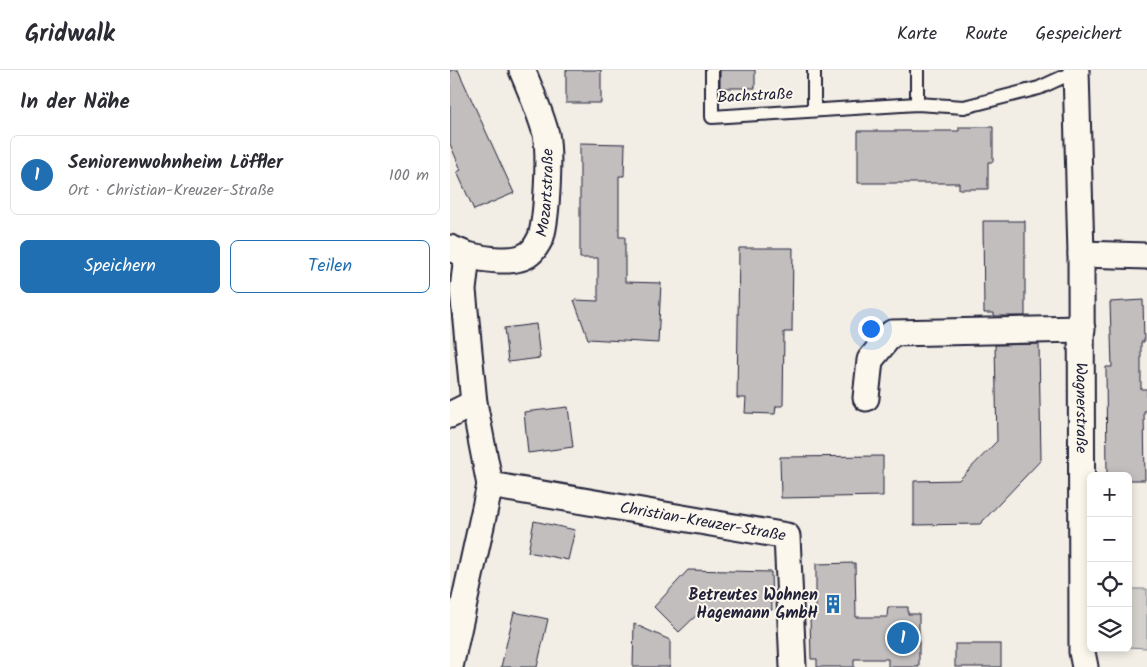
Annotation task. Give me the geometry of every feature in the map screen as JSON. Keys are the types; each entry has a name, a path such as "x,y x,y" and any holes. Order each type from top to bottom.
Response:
{"street":[{"name":"Mozartstraße","path":"458,252 492,260 512,259 530,254 540,238 547,187 546,136 535,99 522,70"},
{"name":"Wagnerstraße","path":"1076,71 1082,329 1082,652 1085,667"},
{"path":"450,667 490,485 474,403 458,252"},
{"path":"1081,254 1147,256"},
{"path":"866,398 870,360 892,333 1082,329"},
{"path":"450,415 474,403"},
{"name":"Christian-Kreuzer-Straße","path":"490,485 787,536 793,667"}],"lane":[{"name":"Bachstraße","path":"712,70 712,117 814,109 917,104 964,108 1039,88 1076,71"},
{"name":"Bachstraße","path":"814,70 814,109"},
{"path":"917,70 917,104"}],"shaded area":[{"path":"1132,589 1147,589 1147,648 1132,647"}],"building":[{"path":"450,70 458,70 514,193 474,210 457,172 461,170 450,144"},
{"path":"566,70 601,70 601,103 566,103"},
{"path":"720,70 755,70 755,88 720,88"},
{"path":"959,127 993,127 993,162 988,162 988,189 959,189 959,183 858,183 858,131 959,131"},
{"path":"580,143 625,144 624,176 619,176 619,237 625,237 625,282 661,283 658,343 588,339 574,300 598,301 598,258 580,258"},
{"path":"983,221 1025,221 1025,316 994,316 994,313 984,313"},
{"path":"739,248 793,248 792,332 784,332 783,406 776,406 775,414 745,413 746,398 737,398"},
{"path":"1143,300 1144,342 1141,342 1141,389 1147,389 1147,411 1144,411 1145,480 1132,480 1132,472 1107,472 1106,367 1112,367 1110,302"},
{"path":"536,324 540,358 508,362 504,328"},
{"path":"1039,344 1041,460 980,524 914,525 914,481 959,480 997,441 995,345"},
{"path":"568,407 573,447 528,453 524,412"},
{"path":"883,456 883,496 781,498 780,457"},
{"path":"534,521 575,530 568,560 528,552"},
{"name":"Betreutes Wohnen Hagemann GmbH","path":"855,563 856,617 887,617 888,607 908,607 908,614 919,614 919,667 888,667 888,659 854,659 854,667 817,667 817,659 811,659 810,616 816,616 816,564"},
{"path":"688,570 771,572 772,610 703,609 679,632 654,607"},
{"path":"514,612 548,619 537,667 501,667"},
{"path":"634,624 670,640 670,667 633,667"},
{"path":"955,644 1001,644 1001,667 955,667"}],"place":[{"name":"Betreutes Wohnen Hagemann GmbH","path":"833,604"},
{"name":"Seniorenwohnheim Löffler","path":"903,638"}]}
